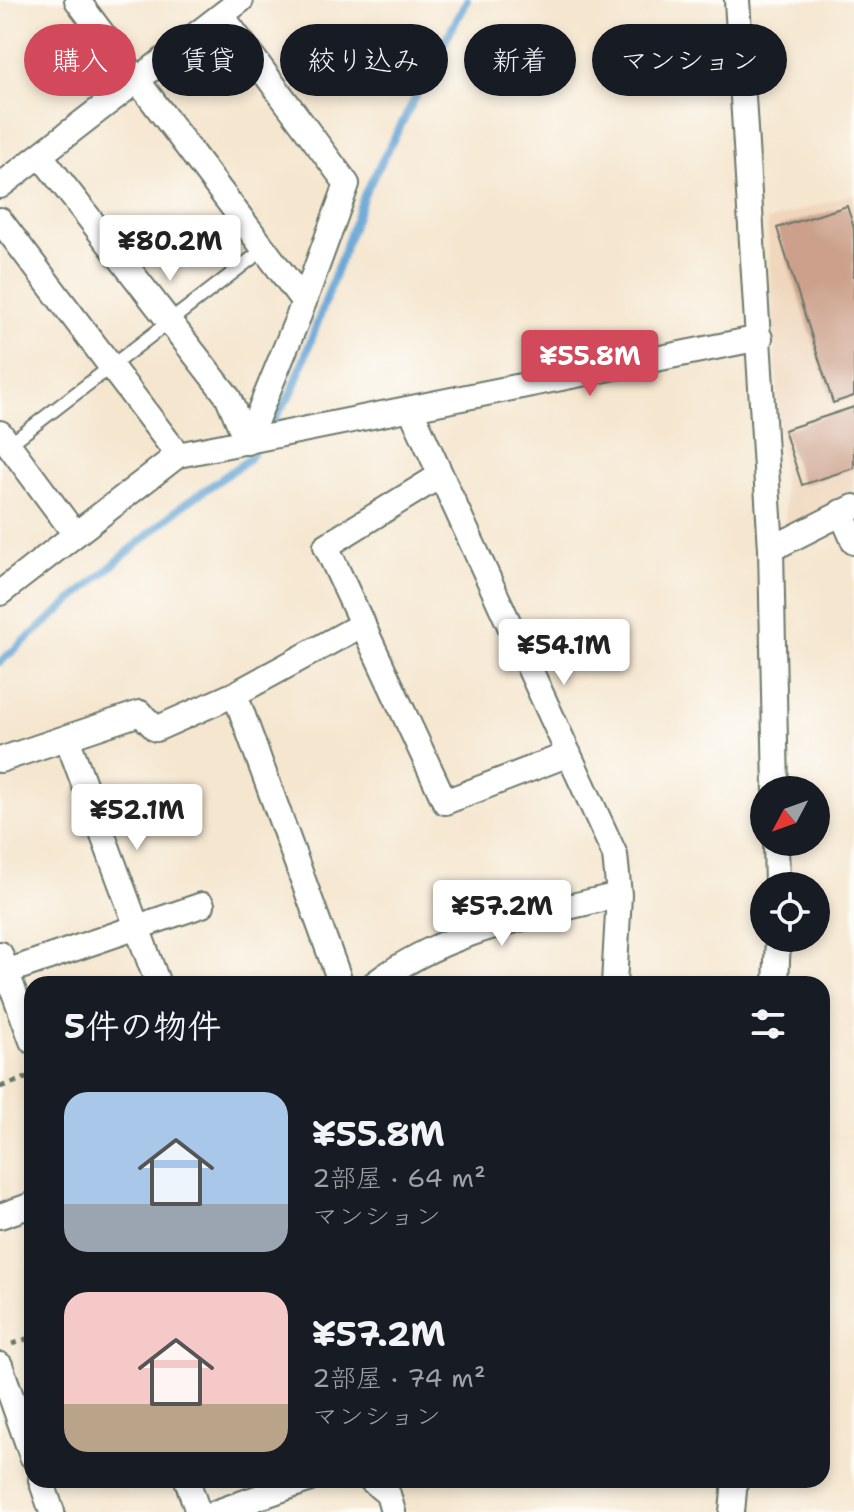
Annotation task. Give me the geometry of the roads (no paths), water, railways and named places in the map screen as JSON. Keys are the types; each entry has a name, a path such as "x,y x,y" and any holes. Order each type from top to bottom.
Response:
{"street":[{"path":"77,0 304,302"},
{"path":"0,186 223,17 241,0"},
{"path":"737,0 771,549 776,776"},
{"path":"223,17 347,184 304,302 247,442"},
{"path":"41,156 228,397 247,442"},
{"path":"0,220 178,455"},
{"path":"0,593 178,455 760,338"},
{"path":"411,410 615,855 619,895 614,976"},
{"path":"3,443 75,534"},
{"path":"441,475 326,546 445,802 569,754"},
{"path":"771,549 847,510 854,542"},
{"path":"0,760 140,713 156,729 235,694 363,624"},
{"path":"235,694 338,976"},
{"path":"67,738 140,926 156,976"},
{"path":"385,976 405,961 472,931 619,895"},
{"path":"24,1021 2,967 202,905"},
{"path":"776,976 777,952"},
{"path":"0,1216 24,1208"},
{"path":"0,1365 24,1433"},
{"path":"44,1488 52,1512"},
{"path":"190,1488 198,1512"},
{"path":"217,1512 285,1488"},
{"path":"381,1488 388,1494 393,1512"},
{"path":"732,1512 734,1488"}],"lane":[{"path":"3,443 111,366 264,249"}],"waterway":[{"path":"265,433 292,392 365,193 467,0"},
{"path":"0,662 178,509 248,460 258,444"}]}
